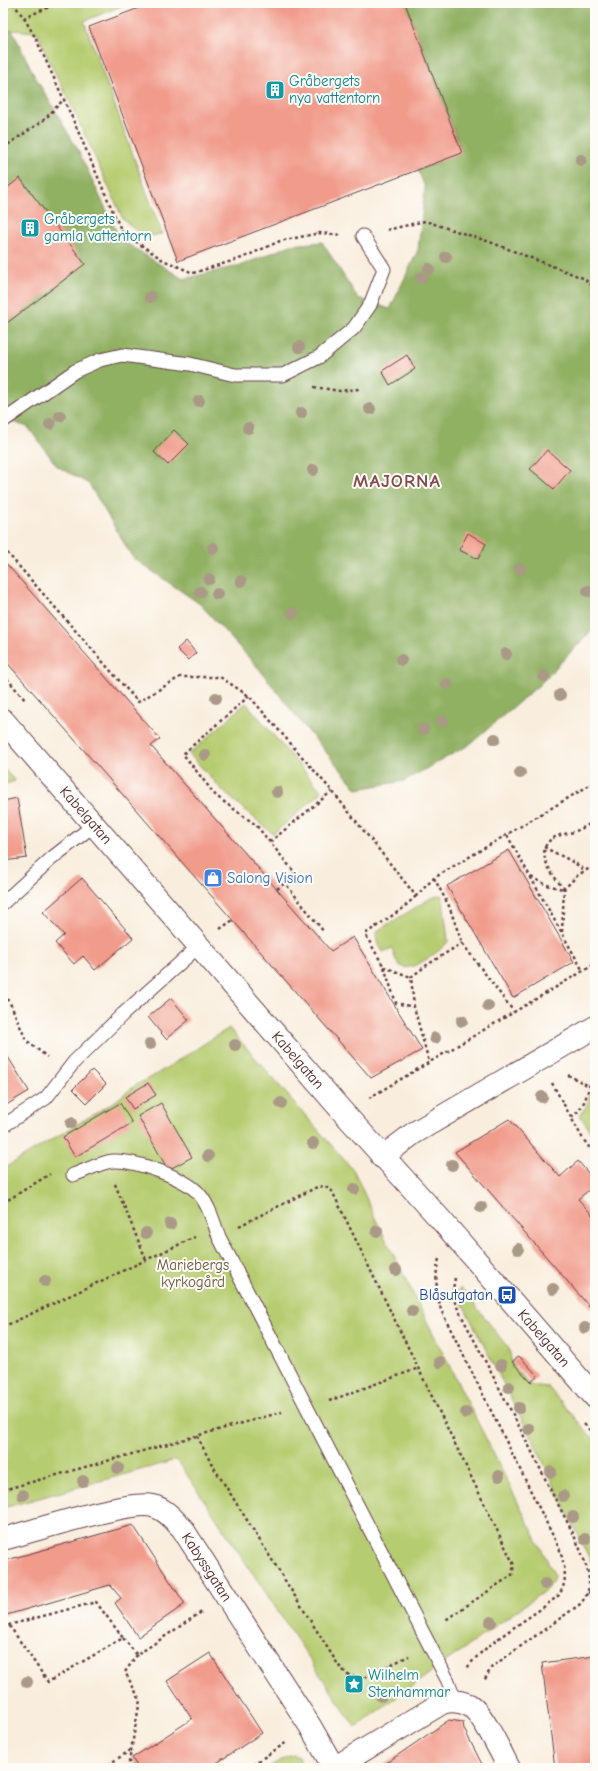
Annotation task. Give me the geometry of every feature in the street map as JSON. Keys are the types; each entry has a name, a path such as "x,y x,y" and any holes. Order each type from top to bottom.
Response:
{"street":[{"name":"Kabelgatan","path":"3,720 382,1157 441,1220 595,1397"},
{"path":"382,1157 414,1133 595,1027"},
{"name":"Kabyssgatan","path":"3,1539 114,1509 137,1505 152,1505 165,1511 182,1528 310,1726 334,1768"},
{"path":"334,1768 442,1703 450,1691 470,1706 480,1716 509,1768"}],"lane":[{"path":"3,421 74,371 100,360 122,355 190,364 235,375 283,375 318,357 354,328 370,306 384,269 363,236"},
{"path":"3,903 52,858 94,825"},
{"path":"3,1126 46,1098 74,1062 123,1014 199,946"},
{"path":"73,1175 113,1161 134,1164 175,1178 194,1187 202,1196 217,1232 425,1639 450,1691"}],"path":[{"path":"13,3 35,37 64,99 122,232 163,260 193,274 242,258 280,241 320,234 363,236 425,220 490,242 583,278 595,288"},
{"path":"24,18 58,3"},
{"path":"3,148 45,119 64,99"},
{"path":"283,375 293,381 323,389 340,391 359,389"},
{"path":"3,548 138,702 180,677 220,677 249,696 332,791 416,896"},
{"path":"249,696 183,754 216,796 256,825 295,873 276,889"},
{"path":"414,1008 396,1003 384,967 365,934 402,909 434,878 595,782"},
{"path":"270,842 332,791"},
{"path":"564,889 554,877 545,860 543,852 544,847 552,838 576,831 595,821"},
{"path":"507,835 583,970"},
{"path":"544,847 571,860 585,871"},
{"path":"562,932 564,889 578,875 595,865"},
{"path":"530,877 547,885 564,889"},
{"path":"434,878 449,906 462,944 514,1012"},
{"path":"285,882 324,932"},
{"path":"220,930 233,920"},
{"path":"411,977 427,965 462,944"},
{"path":"367,1100 595,964"},
{"path":"384,967 411,977"},
{"path":"411,977 414,1008 429,1062"},
{"path":"3,994 10,1003 26,1040"},
{"path":"563,1073 589,1086"},
{"path":"571,1117 578,1113 584,1104 592,1077 595,1076"},
{"path":"552,1082 583,1139 595,1155"},
{"path":"113,1161 115,1186 147,1262"},
{"path":"3,1203 65,1166 73,1175"},
{"path":"3,1327 317,1187 324,1186 332,1191 512,1559 514,1571 512,1575 425,1639 409,1656 364,1678 348,1675 340,1666 216,1470 197,1436"},
{"path":"439,1259 436,1269 436,1289 441,1310 560,1550 565,1567 565,1587 559,1595 474,1659 462,1679 450,1691"},
{"path":"455,1277 452,1295 457,1307 537,1461 581,1551 588,1573 588,1592 585,1599 578,1606 491,1668 481,1685"},
{"path":"3,1490 307,1407 419,1368"},
{"path":"588,1592 595,1595"},
{"path":"3,1628 9,1625 96,1602 136,1655"},
{"path":"133,1768 129,1762 140,1700 125,1672 136,1655 205,1609"},
{"path":"9,1625 48,1682 123,1638"},
{"path":"248,1768 310,1726"},
{"path":"103,1768 131,1750"}],"green space":[{"path":"3,3 129,3 84,21 162,234 143,237 123,219 69,100 48,59 37,32 12,30 35,77 61,120 3,191"},
{"path":"405,3 595,3 595,625 594,628 539,685 469,745 404,781 357,789 303,725 260,670 200,604 133,558 89,484 57,466 28,427 3,419 3,31 12,30 35,77 78,150 120,239 183,279 242,265 291,245 322,242 358,298 390,309 418,250 425,187 418,170 462,152"},
{"path":"246,703 322,792 273,834 225,793 189,754"},
{"path":"3,768 15,781 3,785"},
{"path":"441,895 443,900 448,941 440,949 420,963 407,967 401,966 396,959 392,948 383,952 377,939 377,931 431,898"},
{"name":"Mariebergs kyrkogård","path":"229,1028 354,1171 375,1218 554,1574 554,1579 547,1589 355,1727 176,1460 3,1508 3,1169 114,1102 136,1085 152,1077"},
{"path":"595,1079 595,1139 580,1115 587,1105"},
{"path":"460,1288 464,1291 509,1349 512,1364 530,1385 548,1387 595,1441 595,1570 537,1449 459,1297 458,1292"},
{"path":"294,1755 299,1757 303,1768 267,1768 286,1757"}],"building":[{"name":"Gråbergets nya vattentorn","path":"152,3 405,3 462,153 178,261 89,27"},
{"name":"Gråbergets gamla vattentorn","path":"20,178 85,264 3,326 3,191"},
{"path":"407,355 415,369 390,385 382,371"},
{"path":"174,430 189,444 168,465 154,452"},
{"path":"547,450 570,470 554,489 530,469"},
{"path":"468,533 486,544 478,559 459,550"},
{"path":"3,560 160,739 151,746 331,951 353,937 422,1050 371,1078 3,658"},
{"path":"186,641 196,653 188,660 177,649"},
{"path":"17,798 27,858 3,861 3,801"},
{"path":"509,850 574,962 513,998 447,886"},
{"path":"82,878 133,938 95,970 83,956 74,964 55,943 64,935 43,912"},
{"path":"171,998 189,1020 166,1039 148,1017"},
{"path":"3,1049 29,1091 3,1107"},
{"path":"92,1070 106,1084 87,1103 73,1089"},
{"path":"148,1083 156,1095 133,1109 125,1097"},
{"path":"120,1103 132,1123 75,1157 63,1137"},
{"path":"161,1103 192,1157 168,1170 138,1116"},
{"path":"509,1119 560,1177 578,1161 595,1181 595,1185 578,1199 595,1218 595,1313 455,1152"},
{"path":"519,1356 538,1376 531,1382 512,1362"},
{"path":"133,1525 185,1604 138,1637 115,1603 121,1598 110,1585 3,1616 3,1561"},
{"path":"210,1653 262,1733 209,1768 138,1768 132,1758 192,1719 167,1681"},
{"path":"595,1656 595,1768 555,1768 542,1663"},
{"path":"449,1720 463,1722 464,1729 484,1768 379,1768"}],"place":[{"name":"Gråbergets nya vattentorn","path":"275,90"},
{"name":"Gråbergets gamla vattentorn","path":"30,228"},
{"name":"Salong Vision","path":"213,878"},
{"name":"Blåsutgatan","path":"507,1295"},
{"name":"Wilhelm Stenhammar","path":"354,1684"}],"district":[{"name":"MAJORNA","path":"397,480"}]}
